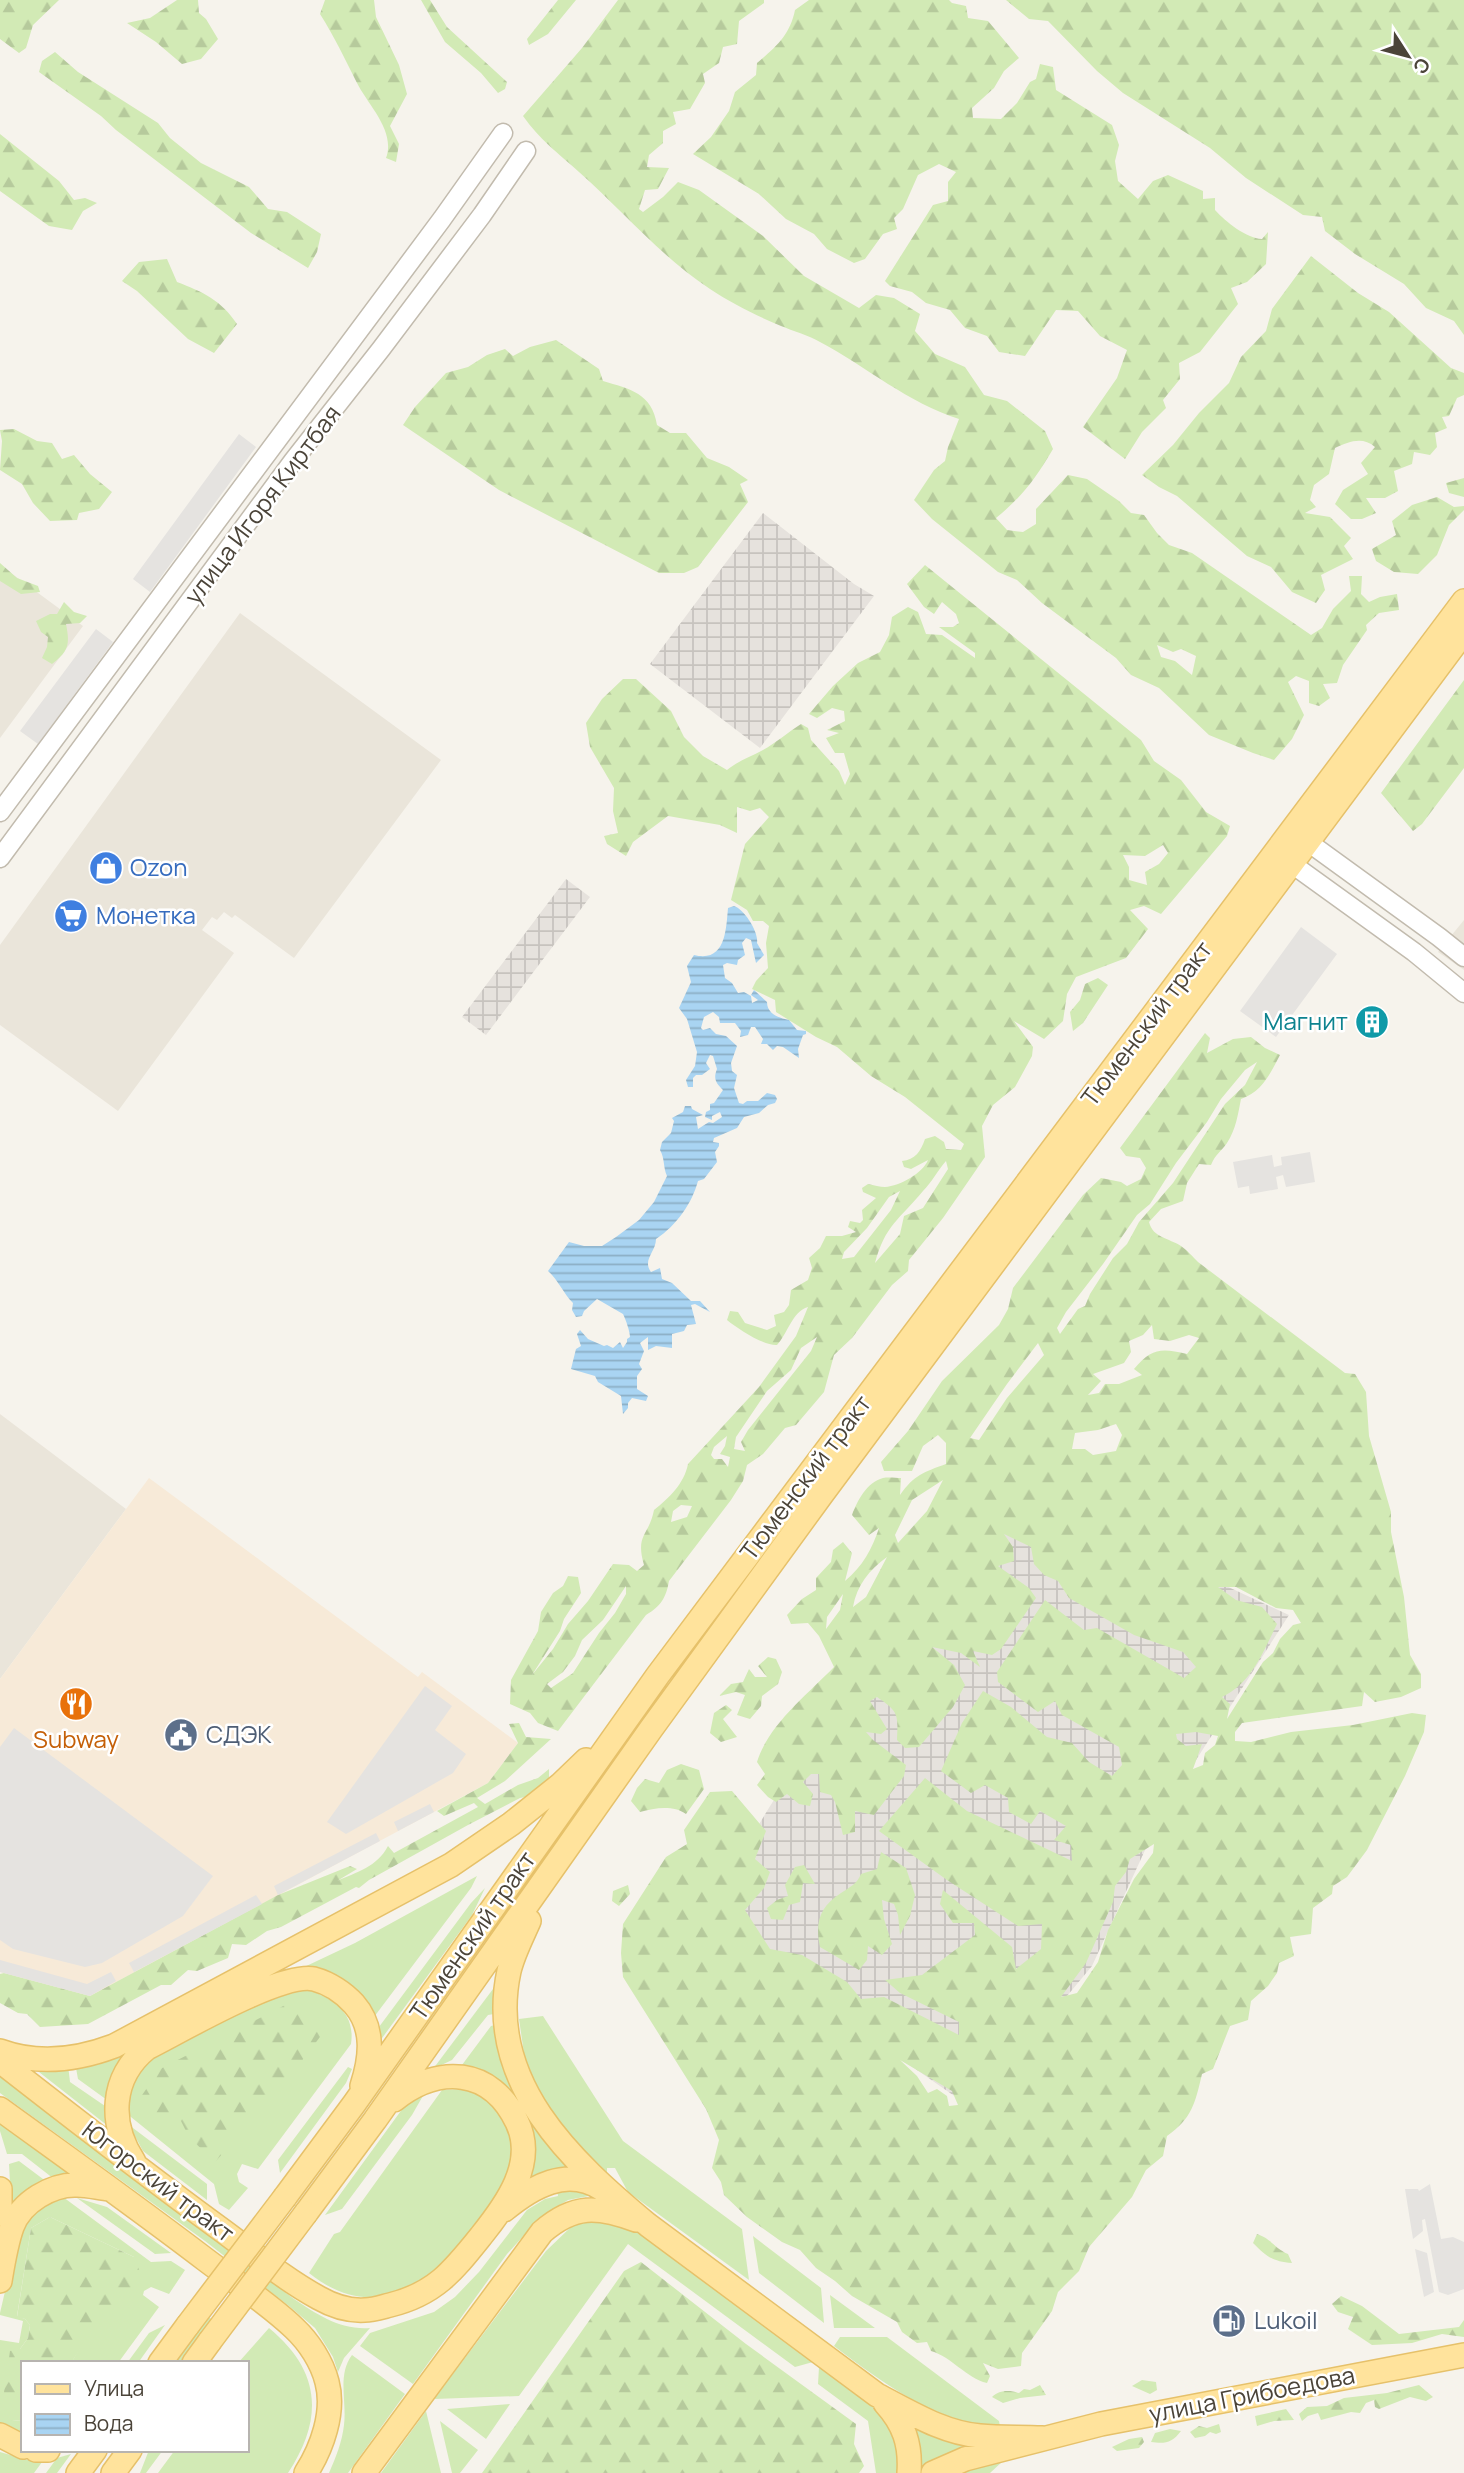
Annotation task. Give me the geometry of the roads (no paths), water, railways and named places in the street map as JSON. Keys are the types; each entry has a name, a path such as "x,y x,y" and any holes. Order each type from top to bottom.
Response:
{"main road":[{"name":"Тюменский тракт","path":"161,2361 354,2104 658,1675 1464,601"},
{"name":"Тюменский тракт","path":"195,2361 375,2120 651,1729 822,1494 1464,632"},
{"path":"0,2051 28,2058 53,2060 90,2056 114,2046 451,1866 479,1848 560,1785 599,1747 658,1675"},
{"path":"559,1862 532,1913 509,1969 505,1994 505,2027 511,2057 520,2081 540,2117 561,2143 617,2199 648,2225 877,2395 915,2415 960,2432 981,2437 1042,2438"},
{"path":"139,2170 121,2136 116,2110 117,2095 124,2074 136,2057 147,2048 274,1985 312,1979 331,1985 356,2006 370,2035 370,2050 367,2070 354,2104"},
{"name":"Югорский тракт","path":"0,2061 139,2170 319,2298 340,2308 366,2311 409,2300 430,2290 448,2274 496,2217"},
{"path":"375,2120 396,2099 416,2085 431,2079 453,2076 486,2085 501,2098 516,2120 525,2152 519,2175 496,2217"},
{"name":"Югорский тракт","path":"0,2109 113,2189 294,2328 309,2345 327,2382 329,2407 324,2436 306,2473"},
{"path":"496,2217 536,2187 559,2179 576,2179 595,2184 617,2199"},
{"path":"0,2281 12,2225 34,2199 61,2186 113,2189"},
{"path":"0,2189 0,2214"},
{"path":"364,2473 542,2232 566,2214 592,2208 614,2212 648,2225"},
{"name":"улица Грибоедова","path":"1042,2438 1163,2412 1464,2355"},
{"path":"877,2395 899,2419 904,2429 909,2448 909,2473"},
{"path":"0,2435 21,2446"},
{"path":"933,2473 965,2459 1007,2450 1042,2438"},
{"path":"78,2473 94,2452"},
{"path":"113,2473 129,2452"},
{"path":"132,2473 137,2452"}],"street":[{"name":"улица Игоря Киртбая","path":"0,812 442,219 503,133"},
{"name":"улица Игоря Киртбая","path":"0,858 293,461 382,349 482,215 526,152"},
{"path":"1308,842 1464,957"},
{"path":"1292,864 1414,952 1464,993"}],"water":[{"path":"734,906 750,922 764,955 756,963 751,940 746,938 742,943 745,955 738,960 737,965 723,965 725,978 738,993 744,992 751,996 752,1003 758,1000 751,995 754,990 767,1002 771,1012 789,1020 797,1030 806,1031 806,1034 803,1035 798,1049 799,1058 783,1047 777,1046 773,1050 767,1044 761,1044 763,1039 755,1027 751,1027 748,1035 740,1037 741,1031 735,1023 720,1023 719,1017 713,1012 704,1017 701,1028 703,1030 710,1028 716,1034 726,1036 737,1046 731,1063 732,1071 737,1075 734,1088 739,1103 758,1101 767,1093 775,1095 777,1099 759,1113 744,1117 737,1128 714,1138 713,1142 719,1143 715,1152 717,1162 704,1179 698,1181 688,1205 677,1220 656,1239 648,1264 651,1272 660,1268 662,1279 672,1283 691,1301 700,1301 710,1312 695,1304 691,1305 696,1324 687,1325 684,1331 672,1334 672,1348 656,1346 648,1350 648,1337 640,1343 644,1351 639,1364 642,1369 637,1376 637,1389 648,1396 646,1401 632,1398 623,1414 621,1396 598,1382 595,1376 571,1369 576,1349 581,1346 577,1334 580,1330 588,1339 604,1346 613,1348 620,1342 623,1348 630,1337 623,1314 597,1299 582,1316 576,1317 572,1310 573,1303 548,1271 569,1242 584,1246 602,1246 639,1220 654,1202 667,1176 660,1150 662,1142 671,1133 674,1121 672,1118 683,1112 685,1106 691,1106 703,1115 696,1117 698,1129 722,1117 720,1112 712,1116 712,1120 705,1117 710,1110 710,1104 714,1103 723,1090 716,1081 717,1069 713,1056 710,1055 706,1063 710,1069 702,1075 696,1075 693,1078 693,1087 688,1087 686,1080 695,1066 697,1052 687,1019 679,1008 691,982 687,966 694,955 713,954 718,949 725,934 728,908"}],"place":[{"name":"Ozon","path":"106,868"},
{"name":"Монетка","path":"71,916"},
{"name":"Магнит","path":"1372,1022"},
{"name":"Subway","path":"76,1704"},
{"name":"СДЭК","path":"181,1735"},
{"name":"Lukoil","path":"1229,2321"}]}
